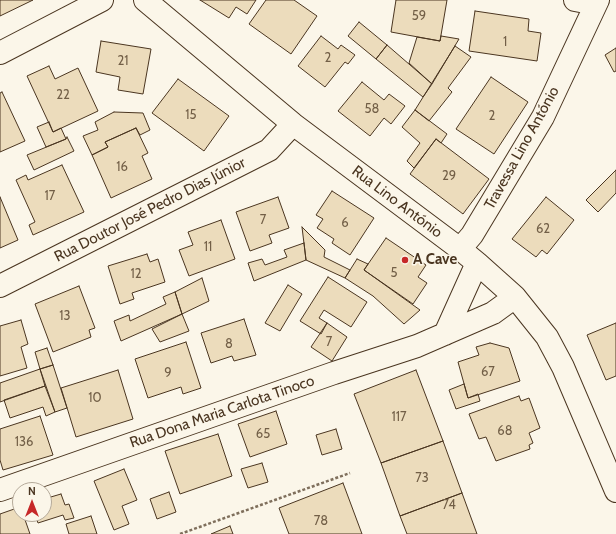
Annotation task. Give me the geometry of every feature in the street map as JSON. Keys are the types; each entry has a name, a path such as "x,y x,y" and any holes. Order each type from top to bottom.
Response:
{"street":[{"path":"0,53 102,0"},
{"name":"Rua Lino António","path":"145,0 293,124 460,249 515,297 548,337 563,367 616,491"},
{"path":"575,0 597,2"},
{"name":"Travessa Lino António","path":"460,249 472,235 543,117 597,2"},
{"name":"Rua Doutor José Pedro Dias Júnior","path":"0,286 269,150 293,124"},
{"path":"444,334 477,263"},
{"name":"Rua Dona Maria Carlota Tinoco","path":"0,490 326,376 417,346 493,313 515,297"}],"path":[{"path":"180,534 350,473"}],"building":[{"path":"0,0 33,0 0,16"},
{"path":"200,0 256,0 247,14 236,7 229,18"},
{"path":"266,0 294,0 317,16 291,54 249,24"},
{"path":"396,0 447,0 440,41 391,32"},
{"path":"475,11 529,19 528,31 541,33 537,61 469,51"},
{"path":"359,22 387,45 376,59 348,36"},
{"path":"321,36 338,49 341,45 355,55 348,64 345,62 325,87 298,66"},
{"path":"441,36 459,39 432,84 409,63 417,37 440,41"},
{"path":"101,41 151,49 143,94 118,90 120,77 96,72"},
{"path":"387,45 432,84 423,97 376,59"},
{"path":"455,46 471,57 448,88 452,92 429,121 415,110"},
{"path":"616,48 616,71 614,72 605,55"},
{"path":"49,66 55,79 78,68 98,111 53,132 27,76"},
{"path":"491,77 528,102 494,154 456,129"},
{"path":"178,79 229,116 204,151 152,113"},
{"path":"362,82 384,100 389,94 405,106 391,124 384,118 370,136 338,111"},
{"path":"2,92 25,141 0,152 0,93"},
{"path":"415,110 447,134 441,143 436,139 414,168 407,161 420,143 402,127"},
{"path":"114,112 143,113 150,130 140,135 136,128 105,142 108,147 92,155 83,136 98,130 95,122"},
{"path":"49,122 53,132 61,128 66,139 46,147 37,127"},
{"path":"136,128 148,153 142,156 152,179 111,198 92,155 108,147 105,142"},
{"path":"67,137 74,151 34,170 27,155 66,139"},
{"path":"436,139 489,179 463,214 410,174"},
{"path":"62,165 84,212 33,235 29,225 35,222 16,180 26,175 28,180"},
{"path":"616,170 616,193 598,212 586,200"},
{"path":"332,191 374,218 350,255 332,243 334,239 317,228 323,219 316,215"},
{"path":"0,197 18,240 0,248"},
{"path":"278,197 289,228 269,235 272,243 250,251 236,212"},
{"path":"546,197 574,220 547,254 542,250 536,257 512,239"},
{"path":"221,220 235,259 189,276 179,250 193,245 188,232"},
{"path":"302,227 325,250 324,257 350,270 345,278 306,260"},
{"path":"386,238 426,265 418,277 427,283 413,304 364,270"},
{"path":"304,243 306,260 254,281 248,263 262,259 265,265 287,257 284,250"},
{"path":"147,254 150,262 158,259 165,282 132,293 134,299 120,304 108,266"},
{"path":"357,259 368,264 364,270 420,310 404,324 373,296 345,278"},
{"path":"328,277 367,302 351,327 324,310 319,318 327,323 321,334 300,321"},
{"path":"202,278 209,301 182,314 175,292"},
{"path":"288,285 302,294 280,331 265,323"},
{"path":"79,286 95,328 89,330 91,337 53,352 35,304"},
{"path":"175,292 182,314 121,341 114,321 129,315 130,321 166,304 163,297"},
{"path":"182,314 189,331 160,342 152,329"},
{"path":"244,319 256,355 234,361 232,356 211,363 201,333"},
{"path":"21,320 28,344 21,347 27,368 0,376 0,326"},
{"path":"327,323 347,337 332,361 311,347"},
{"path":"616,323 616,376 606,380 587,335"},
{"path":"186,342 201,388 183,394 181,387 148,398 135,359"},
{"path":"490,343 509,348 520,381 468,398 458,362 479,355 476,347"},
{"path":"47,348 53,365 40,369 35,352"},
{"path":"53,365 67,408 55,412 40,369"},
{"path":"40,369 45,386 0,402 0,383"},
{"path":"118,370 133,419 76,437 61,388"},
{"path":"416,370 443,441 381,463 354,394"},
{"path":"464,384 468,398 478,394 480,401 456,409 449,390"},
{"path":"45,386 55,412 46,416 43,407 10,418 4,400"},
{"path":"519,396 521,401 529,398 540,428 529,433 533,443 529,445 530,449 496,461 486,437 479,439 469,414"},
{"path":"276,411 287,444 250,457 238,424"},
{"path":"40,416 53,455 3,470 0,460 0,429"},
{"path":"336,429 342,449 322,455 316,435"},
{"path":"218,434 232,476 180,494 165,451"},
{"path":"443,441 462,493 400,516 381,463"},
{"path":"262,463 268,482 248,488 241,469"},
{"path":"124,469 137,500 122,506 129,524 114,530 94,481"},
{"path":"343,483 362,534 289,534 279,508"},
{"path":"169,492 176,512 157,519 150,499"},
{"path":"462,493 477,534 407,534 400,516"},
{"path":"61,494 65,505 69,504 74,518 65,520 63,515 52,519 52,497"},
{"path":"12,510 12,522 26,522 30,534 0,534 0,514"},
{"path":"91,516 97,534 69,534 66,524"},
{"path":"230,526 233,534 211,534"}],"place":[{"name":"A Cave","path":"405,260"}]}
